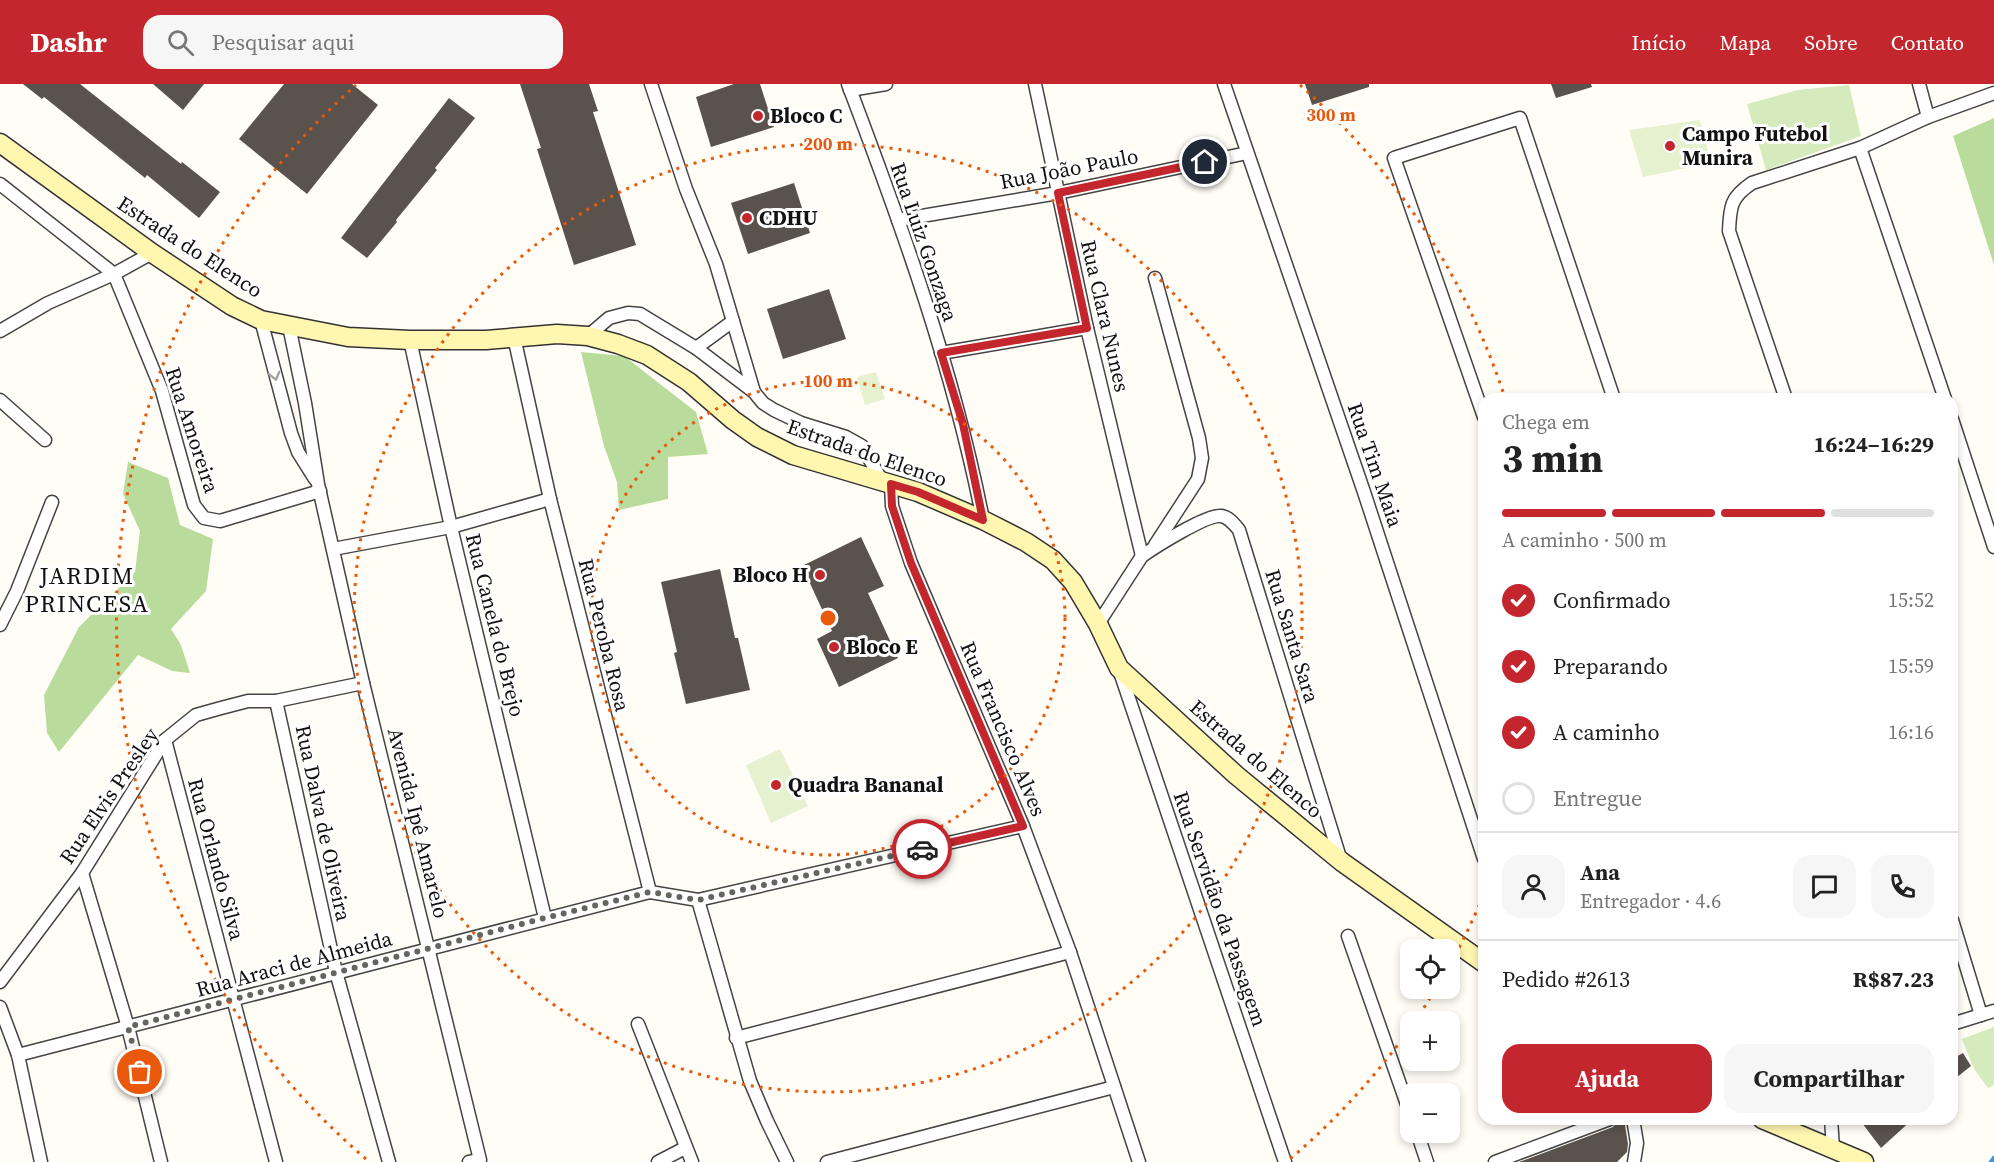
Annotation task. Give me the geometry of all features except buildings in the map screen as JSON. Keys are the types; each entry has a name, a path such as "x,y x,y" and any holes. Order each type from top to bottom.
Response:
{"street":[{"path":"651,84 686,189 716,264 754,392"},
{"path":"849,87 886,84"},
{"name":"Rua Clara Nunes","path":"1035,84 1087,328 1148,552"},
{"name":"Rua Tim Maia","path":"1224,84 1364,492 1478,842"},
{"path":"1919,84 1928,117"},
{"name":"Rua Luiz Gonzaga","path":"849,87 898,220 963,424 983,520"},
{"path":"1784,393 1729,231 1732,202 1740,191 1752,183 1860,148 1928,117 1994,93"},
{"path":"1478,400 1394,158 1520,117 1612,393"},
{"name":"Estrada do Elenco","path":"0,142 152,253 232,306 261,320 348,337 486,340 557,334 588,336 647,355 689,382 733,420 757,437 793,455 918,492 983,520 1026,542 1053,560 1073,582 1098,624 1119,668 1236,775 1342,862 1478,959"},
{"path":"1860,148 1943,393"},
{"name":"Rua João Paulo","path":"898,220 1058,193 1247,153"},
{"path":"0,184 114,274"},
{"path":"0,331 48,303 114,274 152,253"},
{"name":"Rua Amoreira","path":"114,274 162,391 194,505 204,518 220,521 319,488"},
{"path":"1098,624 1198,479 1202,458 1199,438 1155,278"},
{"path":"588,336 609,318 628,313 640,314 696,348 754,392 763,404 774,411 801,423 846,437 862,446 886,482"},
{"name":"Avenida Ipê Amarelo","path":"261,320 291,433 298,452 319,488"},
{"path":"696,348 733,321"},
{"name":"Avenida Ipê Amarelo","path":"288,326 305,403 319,488 363,683 480,1160 470,1162"},
{"path":"941,353 1087,328"},
{"name":"Rua Peroba Rosa","path":"514,337 550,499 650,892"},
{"name":"Rua Canela do Brejo","path":"410,340 451,527 545,918"},
{"path":"0,400 45,440"},
{"path":"1958,437 1994,547"},
{"name":"Rua Francisco Alves","path":"886,482 911,563 1023,826 1070,952 1139,1162"},
{"path":"333,549 451,527 550,499"},
{"path":"0,625 17,591 52,502"},
{"name":"Rua Santa Sara","path":"1148,552 1209,517 1221,516 1230,519 1239,530 1342,862"},
{"name":"Rua Servidão da Passagem","path":"1119,668 1285,1162"},
{"name":"Rua Elvis Presley","path":"0,982 82,873 165,740 196,715 248,701 276,701 363,683"},
{"name":"Rua Dalva de Oliveira","path":"276,701 336,972 389,1162"},
{"name":"Rua Orlando Silva","path":"165,740 276,1162"},
{"path":"650,892 698,900 1023,826"},
{"path":"82,873 128,1027 162,1162"},
{"name":"Rua Araci de Almeida","path":"18,1055 650,892"},
{"path":"698,900 750,1081 787,1162"},
{"path":"1348,936 1400,1084"},
{"path":"1958,940 1981,1015"},
{"path":"736,1038 1070,952"},
{"path":"0,1007 18,1055 41,1162"},
{"path":"1958,1022 1994,1011"},
{"path":"638,1024 692,1162"},
{"path":"827,1162 1114,1087"},
{"path":"1495,1162 1594,1125"},
{"path":"1634,1125 1637,1143 1634,1162"},
{"path":"1777,1125 1864,1162"},
{"path":"1831,1125 1833,1148"},
{"path":"1421,1143 1427,1162"},
{"path":"658,1162 685,1148"}],"green space":[{"path":"1849,85 1861,136 1766,170 1747,104 1798,90"},
{"path":"1994,118 1994,265 1953,136"},
{"name":"Campo Futebol Munira","path":"1700,120 1711,163 1643,177 1629,130"},
{"path":"581,352 624,356 696,412 708,454 668,457 668,499 619,510 617,482 604,446"},
{"path":"876,372 885,399 865,405 857,377"},
{"path":"128,462 168,478 180,525 213,539 206,591 171,629 181,645 190,673 172,671 138,655 59,752 47,733 44,695 79,627 135,572 140,531 123,494"},
{"name":"Quadra Bananal","path":"780,749 808,806 771,823 746,765"},
{"path":"1994,1027 1994,1085 1988,1088 1974,1069 1962,1039"}],"waterway":[{"path":"1991,1162 1994,1158"}],"way so far":[{"path":"140,1072 128,1027 650,892 698,900 922,849"}],"place":[{"name":"Bloco C","path":"758,116"},
{"name":"Campo Futebol Munira","path":"1670,146"},
{"name":"CDHU","path":"747,218"},
{"name":"Bloco H","path":"820,575"},
{"name":"Bloco E","path":"834,647"},
{"name":"Quadra Bananal","path":"776,785"}],"district":[{"name":"JARDIM PRINCESA","path":"87,590"}],"route":[{"path":"922,849 1023,826 911,563 892,506 891,484 918,492 983,520 963,424 941,353 1087,328 1058,193 1205,162"}]}
